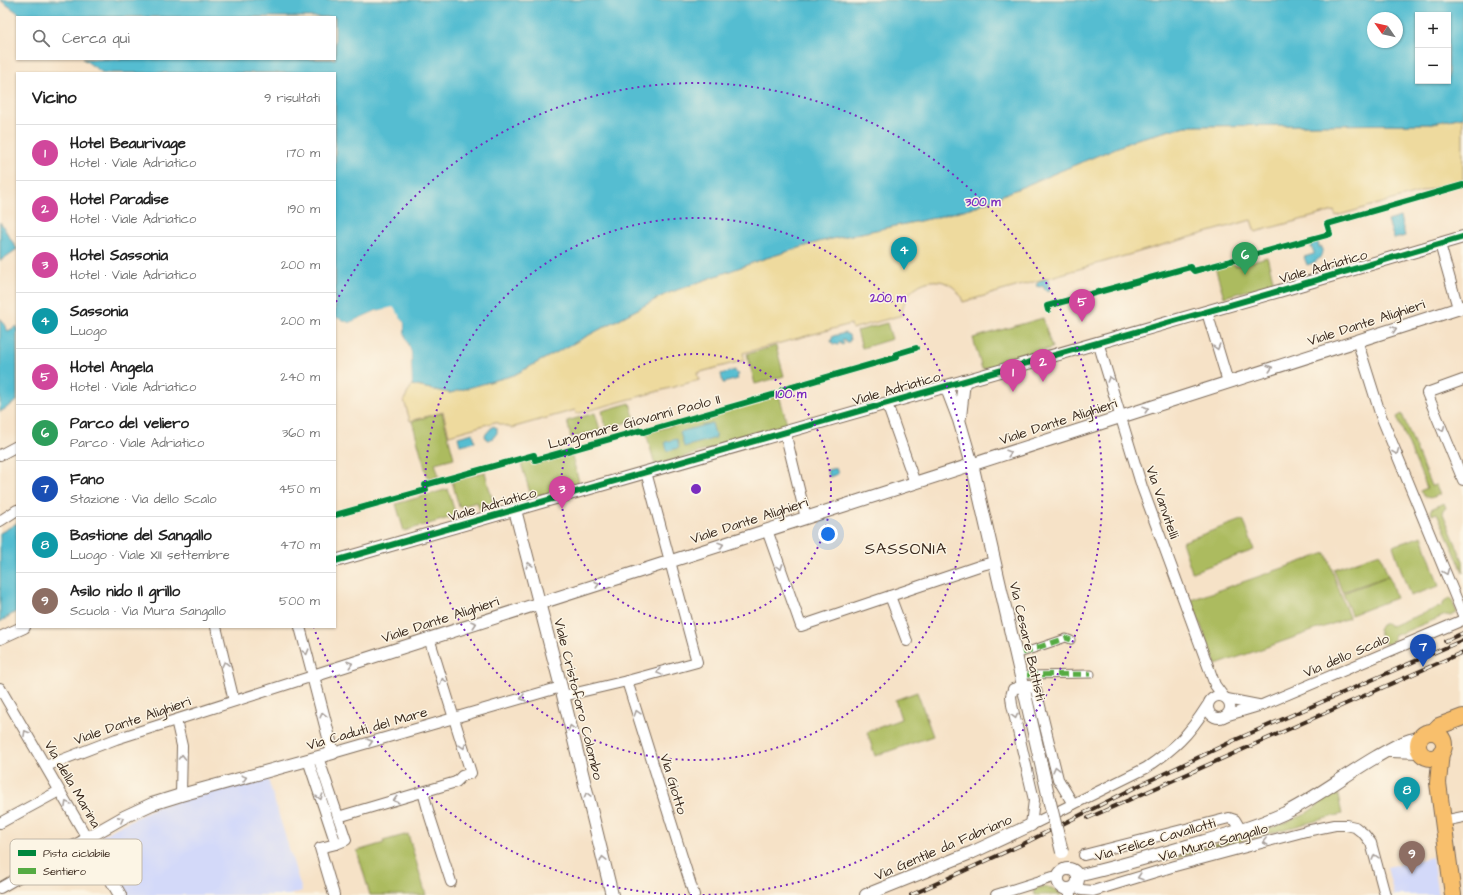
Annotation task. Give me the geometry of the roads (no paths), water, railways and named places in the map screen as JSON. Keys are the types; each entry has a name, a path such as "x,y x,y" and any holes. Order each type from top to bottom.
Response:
{"main road":[{"path":"1424,744 1439,726 1463,717"},
{"path":"1424,744 1435,757 1442,749 1455,728 1463,721"},
{"path":"1424,744 1440,735 1443,742 1438,783"},
{"path":"1424,744 1438,783 1454,895"}],"street":[{"name":"Viale Adriatico","path":"336,561 887,404 1098,342 1208,312 1463,237"},
{"path":"1440,244 1461,307"},
{"name":"Viale Dante Alighieri","path":"46,766 116,739 1461,307"},
{"path":"1208,312 1228,382"},
{"path":"1357,340 1381,416 1463,615"},
{"name":"Via Vanvitelli","path":"1098,342 1142,487 1178,588 1215,685 1225,697"},
{"path":"1463,380 1427,393 1463,480"},
{"name":"Via Cesare Battisti","path":"959,420 964,381"},
{"name":"Via Cesare Battisti","path":"946,386 959,420 972,465 994,562 1025,680 1050,803 1062,852 1061,874"},
{"name":"Viale Adriatico","path":"887,404 915,483"},
{"path":"785,432 806,518"},
{"path":"0,456 16,447"},
{"path":"646,472 670,562"},
{"name":"Viale Cristoforo Colombo","path":"515,510 562,691 612,895"},
{"path":"0,521 16,511"},
{"path":"767,530 801,626 994,562"},
{"name":"Via Caduti del Mare","path":"87,838 124,817 152,804 181,795 454,719 562,691 627,680 696,662 670,562"},
{"path":"890,596 907,641"},
{"name":"Via dello Scalo","path":"1221,717 1262,705 1463,620"},
{"path":"0,638 22,628"},
{"path":"216,628 234,701"},
{"path":"300,628 333,753"},
{"path":"338,817 456,782 462,776 472,773 429,638"},
{"path":"1022,653 1066,638 1070,640"},
{"name":"Via Vanvitelli","path":"1208,703 1210,669"},
{"path":"1025,680 1040,675 1091,674"},
{"name":"Via Giotto","path":"627,680 694,895"},
{"path":"1025,680 1036,690 1058,779 1073,804"},
{"name":"Via Gentile da Fabriano","path":"1025,680 1013,689 1011,696 1034,800 1031,825"},
{"name":"Via della Marina","path":"0,688 87,838"},
{"path":"1225,697 1229,702 1230,710 1221,717 1211,715 1208,703 1215,696 1225,697 1262,705"},
{"name":"Via Gentile da Fabriano","path":"866,895 966,855 1031,825 1146,768 1176,746 1193,727 1208,703"},
{"name":"Via Gentile da Fabriano","path":"1193,727 1208,720 1221,717"},
{"path":"176,720 182,746 181,795"},
{"name":"Via Felice Cavallotti","path":"1073,887 1082,875 1126,864 1241,830 1293,808 1346,774 1409,740 1424,744"},
{"path":"313,759 338,817 346,840 320,848 334,895"},
{"path":"313,759 336,844"},
{"path":"0,823 59,791"},
{"path":"423,792 451,882"},
{"path":"1443,821 1463,817"},
{"name":"Via Felice Cavallotti","path":"1084,855 1229,818 1235,820 1241,830"},
{"name":"Via Mura Sangallo","path":"1073,887 1092,891 1229,851 1306,831 1335,825 1346,825 1355,827 1364,834 1371,843 1385,895"},
{"path":"996,895 1072,870 1075,872 1073,887 1061,886 1061,874"},
{"name":"Via Caduti del Mare","path":"0,888 10,882"},
{"name":"Via della Marina","path":"114,885 120,895"}],"water":[{"path":"0,0 1463,0 1463,117 1428,124 1186,126 1137,139 974,207 934,218 822,241 763,259 666,294 514,375 450,393 412,385 411,352 404,333 404,323 393,308 376,311 349,323 336,317 336,72 102,72 84,60 336,60 336,16 23,16"},
{"path":"1400,217 1405,236 1394,239 1388,221"},
{"path":"0,222 16,250 0,261"},
{"path":"1318,242 1319,247 1322,247 1320,257 1316,261 1307,265 1304,257 1314,254 1310,245"},
{"path":"1046,279 1049,281 1049,291 1045,290 1043,286 1039,287 1036,285 1039,281"},
{"path":"0,318 8,331 16,327 16,402 0,412"},
{"path":"845,333 849,335 849,342 846,342 844,339 842,340 844,343 843,345 840,341 838,345 833,344 831,341 833,336"},
{"path":"735,370 736,373 739,374 737,377 738,379 723,383 721,374"},
{"path":"712,423 716,438 684,447 680,432"},
{"path":"493,426 497,428 497,433 493,438 488,440 486,439 485,435"},
{"path":"473,433 475,442 460,445 458,437"},
{"path":"677,439 679,448 667,451 665,442"},
{"path":"836,468 838,474 829,477 827,470"},
{"path":"16,524 16,612 0,622 0,533"}],"railway":[{"path":"1445,641 1463,633"},
{"path":"911,895 1023,844 1138,786 1235,740 1463,640"},
{"path":"1088,818 1463,652"}],"place":[{"name":"Sassonia","path":"904,270"},
{"name":"Parco del veliero","path":"1245,275"},
{"name":"Hotel Angela","path":"1082,322"},
{"name":"Hotel Paradise","path":"1043,382"},
{"name":"Hotel Beaurivage","path":"1013,392"},
{"name":"Hotel Sassonia","path":"562,509"},
{"name":"Fano","path":"1423,667"},
{"name":"Bastione del Sangallo","path":"1407,810"},
{"name":"Asilo nido Il grillo","path":"1412,874"}],"district":[{"name":"SASSONIA","path":"906,548"}]}
